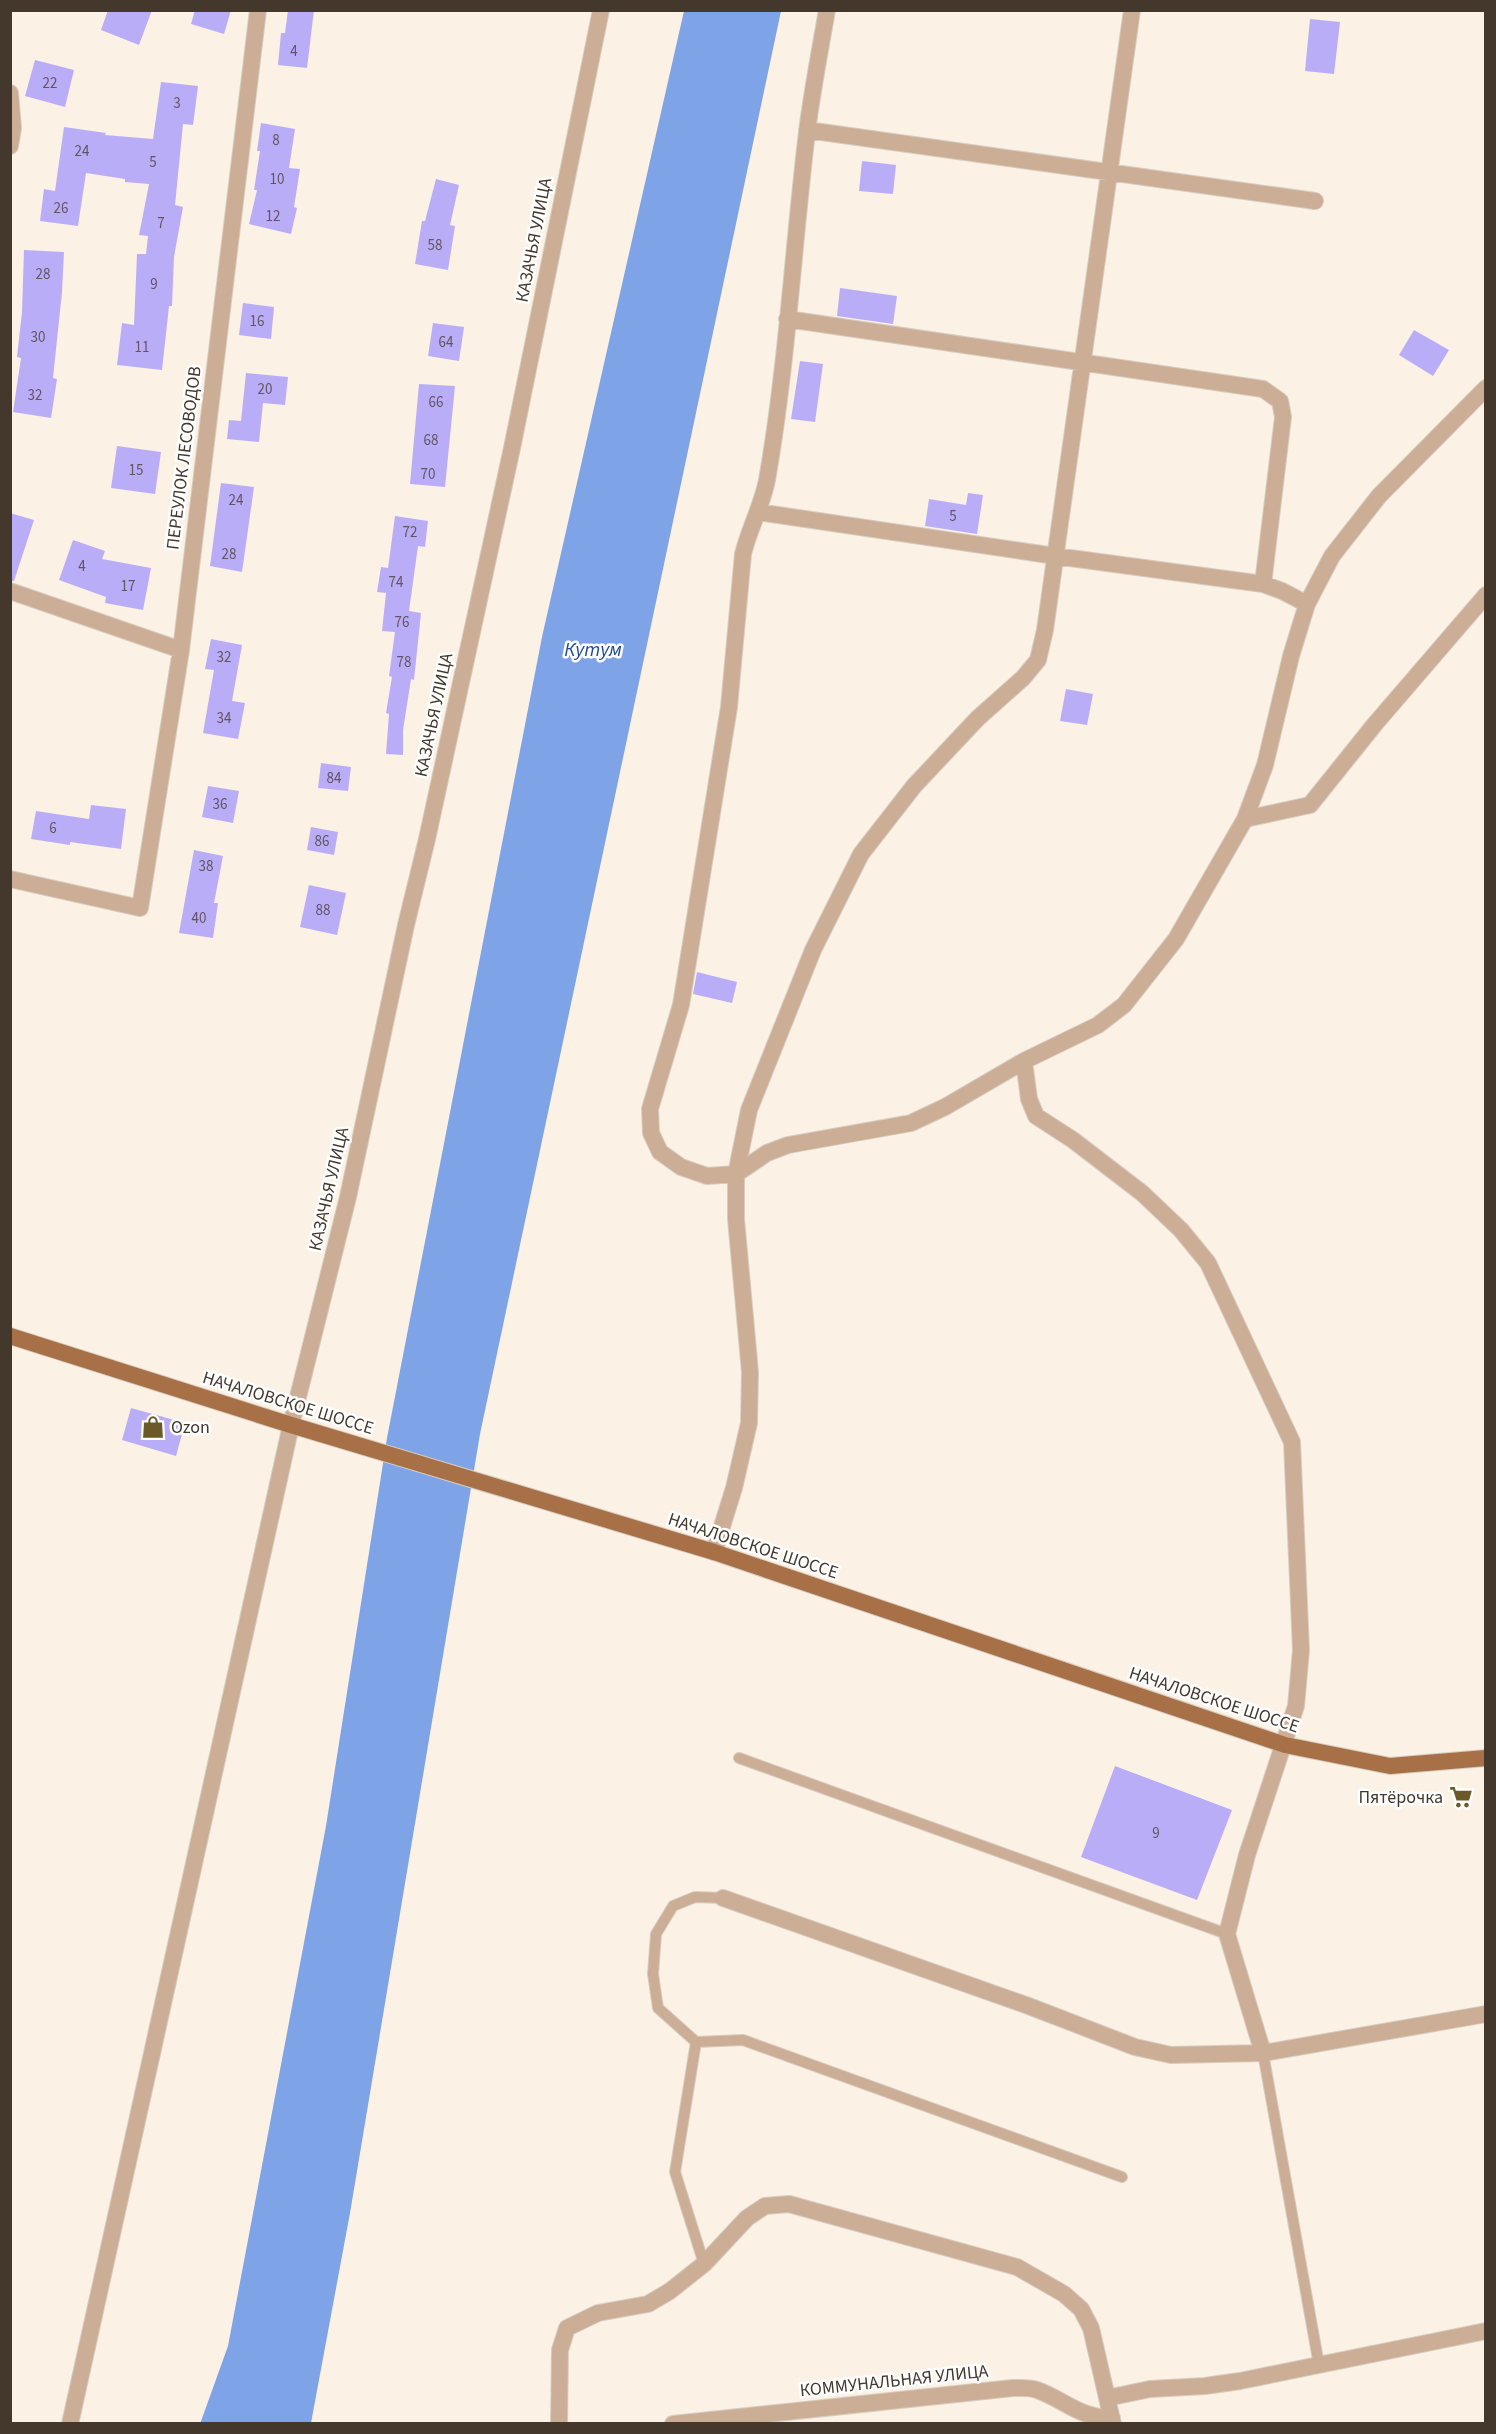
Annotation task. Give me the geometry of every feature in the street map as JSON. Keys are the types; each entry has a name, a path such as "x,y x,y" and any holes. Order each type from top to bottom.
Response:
{"main road":[{"name":"НАЧАЛОВСКОЕ ШОССЕ","path":"10,1336 291,1425 714,1552 1285,1745 1390,1766 1485,1758"}],"street":[{"name":"ПЕРЕУЛОК ЛЕСОВОДОВ","path":"10,879 140,908 181,650 258,10"},
{"name":"КАЗАЧЬЯ УЛИЦА","path":"70,2424 291,1425 348,1197 406,925 430,828 512,448 601,10"},
{"path":"827,10 807,130 787,319 766,482 758,512 749,530 744,554 729,707 681,1005 650,1109 651,1133 660,1152 681,1167 707,1176 736,1174 767,1153 788,1145 911,1123 945,1107 1024,1061 1098,1024 1124,1005 1176,939 1245,819 1265,765 1291,656 1307,604 1332,556 1379,496 1485,388"},
{"path":"714,1552 734,1488 749,1423 750,1372 736,1219 736,1174 749,1110 813,950 861,854 914,786 978,718 1023,678 1038,660 1055,556 1132,10"},
{"path":"10,93 13,128 10,146"},
{"path":"807,130 1315,201"},
{"path":"787,319 1263,389 1280,401 1283,417 1263,584"},
{"path":"758,512 1263,584 1307,604"},
{"path":"10,591 181,650"},
{"path":"1245,819 1310,805 1375,724 1485,595"},
{"path":"1024,1061 1029,1099 1036,1116 1073,1140 1142,1193 1181,1230 1208,1263 1292,1442 1301,1650 1296,1706 1247,1855 1227,1934 1263,2053"},
{"path":"723,1898 1026,2005 1135,2047 1171,2055 1263,2053 1485,2014"},
{"path":"559,2424 560,2350 567,2328 598,2313 648,2304 670,2291 704,2264 747,2218 765,2206 789,2204 1017,2267 1042,2280 1081,2309 1091,2328 1113,2421"},
{"path":"1107,2398 1150,2389 1205,2386 1240,2381 1485,2331"},
{"name":"КОММУНАЛЬНАЯ УЛИЦА","path":"673,2424 1012,2388 1035,2389 1081,2413 1113,2421"}],"lane":[{"path":"739,1758 1227,1934"},
{"path":"723,1898 695,1897 673,1906 656,1934 653,1974 658,2008 696,2042 743,2040 1122,2177"},
{"path":"696,2042 675,2172 704,2264"},
{"path":"1263,2053 1319,2365"}],"water":[{"name":"Кутум","path":"684,11 781,11 480,1434 350,2213 311,2423 200,2424 228,2346 326,1826 387,1438 542,637"}],"building":[{"path":"108,10 152,10 139,45 101,30"},
{"path":"195,10 231,10 224,34 191,24"},
{"path":"288,10 314,10 307,68 278,65 281,33 285,33"},
{"path":"1310,19 1340,22 1334,74 1305,71"},
{"path":"35,60 74,70 65,107 25,96"},
{"path":"161,82 198,86 193,125 183,124 175,205 183,207 174,257 172,306 169,306 162,370 117,365 122,323 134,325 137,254 146,254 148,236 139,235 149,184 125,182 125,179 86,173 78,226 40,221 44,189 55,191 64,127 106,133 105,135 153,139"},
{"path":"261,123 295,129 289,168 300,169 294,207 297,208 291,234 249,224 257,190 254,190 260,151 257,151"},
{"path":"862,161 896,165 893,194 859,191"},
{"path":"436,179 459,185 450,225 455,226 448,270 415,264 422,221 425,221"},
{"path":"24,250 64,252 53,378 57,379 51,418 13,412 21,358 17,357 22,312"},
{"path":"840,288 897,296 893,324 837,316"},
{"path":"243,303 274,307 271,339 239,335"},
{"path":"433,323 464,327 459,361 428,356"},
{"path":"1414,330 1449,350 1433,376 1399,355"},
{"path":"800,361 823,364 815,422 791,419"},
{"path":"246,373 288,377 285,405 263,403 259,442 227,439 229,420 241,421"},
{"path":"419,384 455,386 445,487 410,484"},
{"path":"117,446 161,452 155,494 111,488"},
{"path":"221,483 254,487 242,572 210,566"},
{"path":"968,493 983,495 977,534 925,526 929,499 966,505"},
{"path":"10,513 34,520 14,581 10,581"},
{"path":"395,516 428,521 425,547 418,546 409,611 421,613 414,680 411,679 403,730 403,755 386,754 389,714 386,713 392,677 389,676 395,632 382,631 386,593 377,592 381,567 388,568"},
{"path":"73,540 105,551 102,559 151,568 143,610 105,603 106,597 59,580"},
{"path":"211,639 242,645 232,701 245,703 238,739 203,733 214,670 205,669"},
{"path":"1066,689 1093,694 1087,725 1060,721"},
{"path":"321,763 351,767 348,791 318,788"},
{"path":"208,786 239,791 233,823 202,817"},
{"path":"91,805 126,809 121,849 31,839 36,811 89,819"},
{"path":"311,827 338,832 334,855 307,850"},
{"path":"194,850 223,856 214,903 218,903 213,938 179,933"},
{"path":"309,885 346,893 337,935 300,927"},
{"path":"697,972 737,982 732,1003 693,994"},
{"path":"131,1408 185,1423 176,1456 122,1440"},
{"path":"1115,1766 1232,1810 1197,1900 1081,1857"}],"place":[{"name":"Ozon","path":"153,1427"},
{"name":"Пятёрочка","path":"1461,1797"}]}
